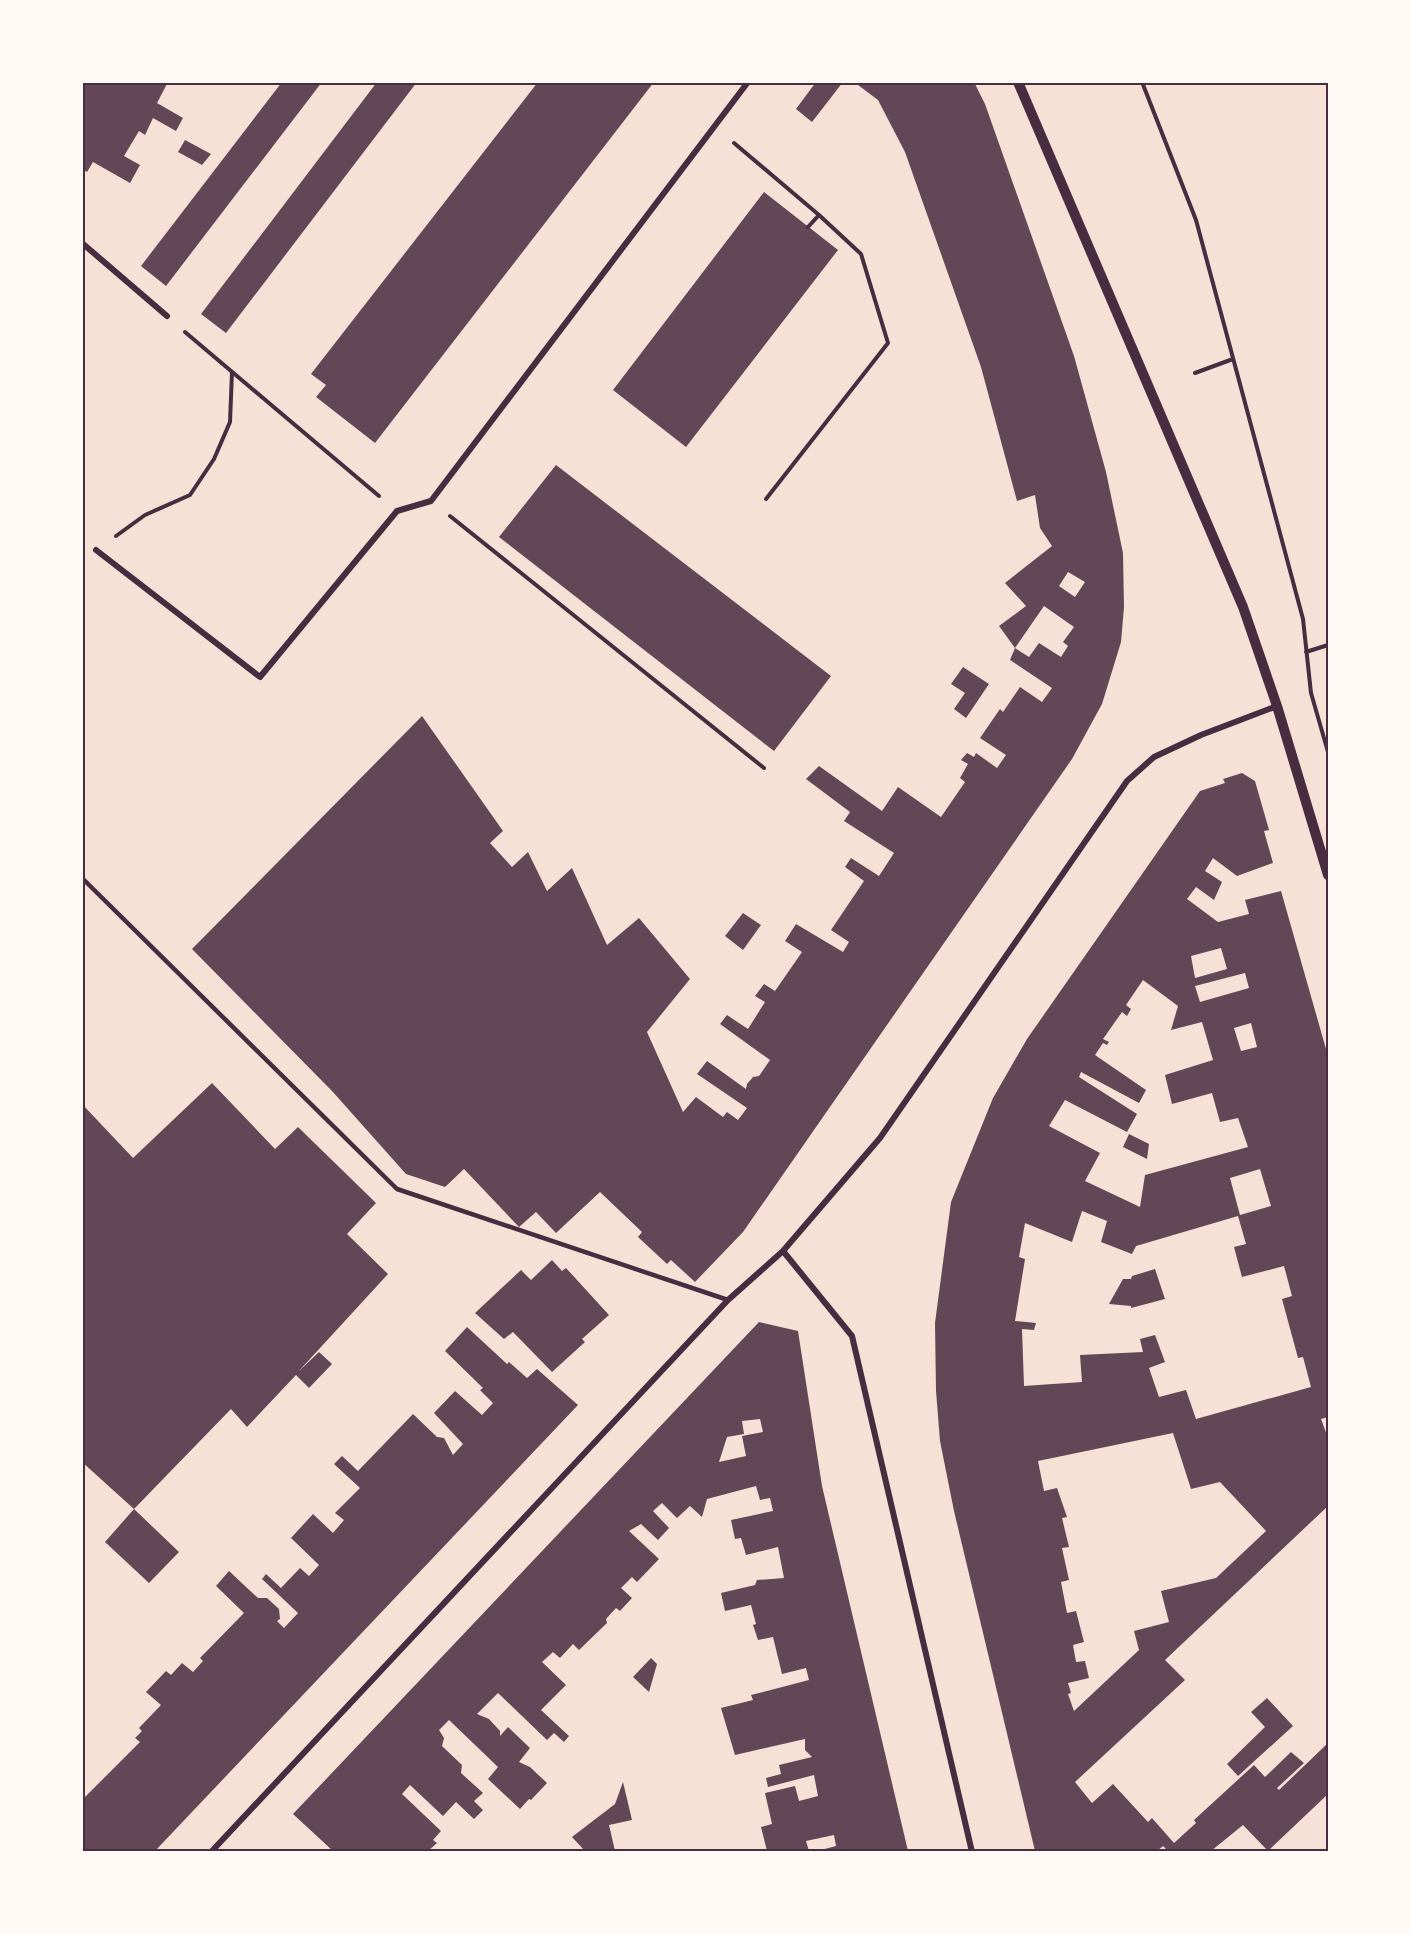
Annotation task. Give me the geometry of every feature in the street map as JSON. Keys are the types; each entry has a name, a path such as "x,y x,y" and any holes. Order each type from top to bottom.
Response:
{"street":[{"path":"96,550 260,677 397,511 431,501 748,82"},
{"path":"1017,82 1242,607 1329,875"},
{"path":"82,243 167,316"},
{"path":"211,1851 728,1300 783,1251 880,1138 1127,781 1154,757 1201,735 1276,706"},
{"path":"783,1251 852,1336 972,1851"}],"lane":[{"path":"82,878 398,1189 728,1300"}],"path":[{"path":"1142,82 1196,220 1303,619 1311,693 1329,752"},
{"path":"715,127 819,215 861,254 888,343 766,499"},
{"path":"808,226 819,215"},
{"path":"167,316 397,511"},
{"path":"1195,373 1233,359"},
{"path":"96,550 145,515 190,495 214,459 230,422 232,372"},
{"path":"431,501 764,768"},
{"path":"1306,652 1329,645"}],"building":[{"path":"82,82 168,82 157,103 183,118 176,131 153,118 145,135 139,131 124,156 140,165 130,183 93,162 87,172 82,169"},
{"path":"282,82 322,82 166,286 141,266"},
{"path":"377,82 417,82 226,333 201,314"},
{"path":"538,82 654,82 375,443 316,397 326,385 311,374"},
{"path":"816,82 843,82 812,122 796,109"},
{"path":"854,82 974,82 985,104 1074,356 1106,472 1123,553 1124,607 1121,642 1102,704 1072,759 743,1232 695,1282 671,1260 667,1264 638,1237 642,1232 600,1192 556,1233 536,1212 519,1227 464,1169 445,1187 406,1174 332,1091 192,949 422,716 503,831 490,843 512,867 528,852 547,891 572,868 607,945 639,918 690,979 647,1032 683,1112 696,1097 723,1117 727,1112 738,1120 747,1108 697,1074 707,1061 746,1089 747,1084 753,1077 759,1076 770,1060 720,1024 727,1015 748,1029 765,1002 755,996 764,984 775,991 802,952 785,941 796,924 843,952 849,942 831,930 864,881 845,867 851,858 879,876 894,853 844,821 850,812 806,779 819,766 882,811 898,787 941,817 965,782 960,778 968,764 961,760 967,753 974,757 976,753 997,768 1006,755 980,738 1000,709 1003,712 1020,687 1042,702 1052,688 1010,660 1015,648 999,626 1026,606 1005,583 1052,546 1040,528 1035,495 1017,501 981,367 905,152 878,100","holes":["1068,572 1085,582 1075,597 1059,586","1044,606 1074,627 1063,642 1068,646 1061,657 1039,643 1029,657 1015,648"]},
{"path":"185,140 211,154 202,165 178,152"},
{"path":"764,192 838,250 686,447 613,390"},
{"path":"556,465 831,676 774,751 499,537"},
{"path":"963,667 989,684 966,718 954,709 965,693 951,684"},
{"path":"1242,773 1255,781 1269,830 1264,831 1273,863 1237,876 1213,858 1205,871 1222,882 1214,900 1196,887 1187,899 1218,922 1249,914 1245,900 1281,891 1328,1056 1328,1417 1321,1419 1328,1438 1328,1506 1165,1660 1185,1680 1075,1782 1092,1803 1113,1784 1148,1822 1152,1818 1174,1843 1196,1823 1194,1820 1254,1765 1265,1777 1291,1752 1304,1763 1277,1788 1279,1790 1328,1743 1328,1794 1268,1851 1243,1825 1211,1851 1168,1851 1163,1846 1157,1851 1035,1851 954,1511 940,1441 936,1391 935,1323 951,1202 993,1098 1027,1039 1200,791 1225,783 1223,779","holes":["1221,948 1227,969 1195,978 1191,956","1245,973 1249,988 1200,1002 1195,986","1143,980 1178,1006 1171,1030 1202,1022 1213,1060 1165,1075 1172,1104 1212,1093 1220,1122 1238,1118 1248,1147 1145,1175 1140,1207 1085,1181 1100,1153 1049,1126 1065,1100 1127,1132 1137,1114 1079,1077 1081,1072 1139,1103 1146,1090 1095,1055 1103,1043 1107,1045 1109,1042 1103,1039 1122,1012 1127,1016 1131,1009 1126,1005","1251,1023 1257,1047 1241,1051 1234,1028","1260,1169 1271,1206 1240,1215 1230,1178","1082,1211 1107,1221 1101,1242 1132,1254 1136,1246 1238,1216 1246,1244 1234,1247 1242,1277 1284,1266 1292,1296 1282,1299 1298,1358 1303,1357 1311,1387 1196,1419 1186,1390 1159,1397 1149,1368 1165,1362 1155,1335 1140,1339 1143,1352 1080,1355 1082,1382 1024,1386 1022,1329 1034,1330 1036,1323 1015,1321 1025,1259 1019,1257 1025,1223 1072,1242","1173,1433 1191,1489 1220,1482 1266,1531 1216,1578 1161,1591 1169,1622 1134,1631 1139,1650 1074,1711 1068,1694 1071,1693 1068,1683 1089,1678 1085,1661 1076,1662 1073,1645 1084,1642 1076,1611 1067,1613 1061,1582 1069,1580 1062,1548 1069,1547 1062,1518 1067,1517 1057,1488 1044,1491 1038,1461"]},
{"path":"743,913 761,925 743,950 725,936"},
{"path":"212,1083 275,1149 298,1127 376,1203 347,1234 388,1274 298,1372 319,1352 332,1364 309,1388 296,1375 247,1427 231,1409 134,1509 82,1462 82,1104 133,1158"},
{"path":"1129,1134 1149,1144 1147,1159 1123,1147"},
{"path":"552,1260 562,1271 566,1268 609,1315 582,1339 585,1342 552,1372 513,1332 504,1339 475,1313 521,1270 531,1280"},
{"path":"1155,1269 1165,1299 1131,1308 1131,1306 1109,1304 1123,1279 1131,1279 1132,1276"},
{"path":"759,1322 798,1331 822,1486 908,1851 817,1851 836,1846 834,1835 806,1841 809,1851 767,1851 761,1827 772,1824 765,1793 795,1786 799,1801 818,1796 814,1775 768,1787 766,1778 781,1774 779,1765 812,1757 805,1750 805,1739 735,1755 721,1708 753,1700 751,1695 809,1680 806,1668 782,1674 773,1637 758,1640 753,1625 756,1624 751,1605 725,1611 721,1593 755,1585 757,1580 784,1578 778,1547 746,1555 741,1538 735,1539 731,1520 773,1511 770,1498 760,1500 756,1486 707,1499 702,1517 690,1506 677,1518 662,1503 653,1511 669,1528 658,1540 641,1524 629,1531 659,1559 637,1582 632,1577 621,1588 632,1598 620,1611 616,1608 606,1619 607,1623 579,1650 573,1644 560,1658 553,1652 542,1662 566,1685 541,1710 569,1736 564,1742 554,1733 547,1740 498,1693 477,1714 489,1719 500,1731 500,1736 508,1727 530,1748 519,1762 530,1767 547,1783 520,1809 488,1779 498,1767 449,1720 439,1730 444,1738 442,1746 462,1765 461,1773 483,1793 474,1801 483,1810 474,1819 456,1802 443,1816 410,1785 402,1794 441,1831 433,1840 437,1843 428,1851 333,1851 293,1814","holes":["760,1419 763,1432 742,1436 746,1456 719,1462 727,1437 744,1434 742,1421"]},
{"path":"467,1327 507,1364 509,1362 527,1378 537,1369 578,1405 155,1851 82,1851 82,1800 140,1742 135,1738 142,1731 139,1728 161,1705 146,1692 166,1671 171,1675 182,1663 193,1672 203,1661 200,1658 244,1613 216,1586 229,1571 258,1598 267,1598 279,1609 280,1619 277,1621 284,1628 298,1613 262,1579 266,1574 281,1588 300,1568 309,1576 319,1565 291,1538 313,1514 333,1533 344,1520 335,1513 360,1488 334,1464 342,1456 358,1471 413,1414 437,1437 444,1438 453,1455 463,1444 434,1413 455,1391 482,1415 493,1403 480,1390 483,1388 445,1351"},
{"path":"134,1509 179,1552 149,1583 105,1542"},
{"path":"651,1658 657,1664 649,1692 633,1677"},
{"path":"1267,1698 1293,1726 1238,1776 1227,1764 1265,1727 1251,1712"},
{"path":"623,1782 632,1820 609,1825 615,1851 585,1851 572,1837 615,1804"}]}
